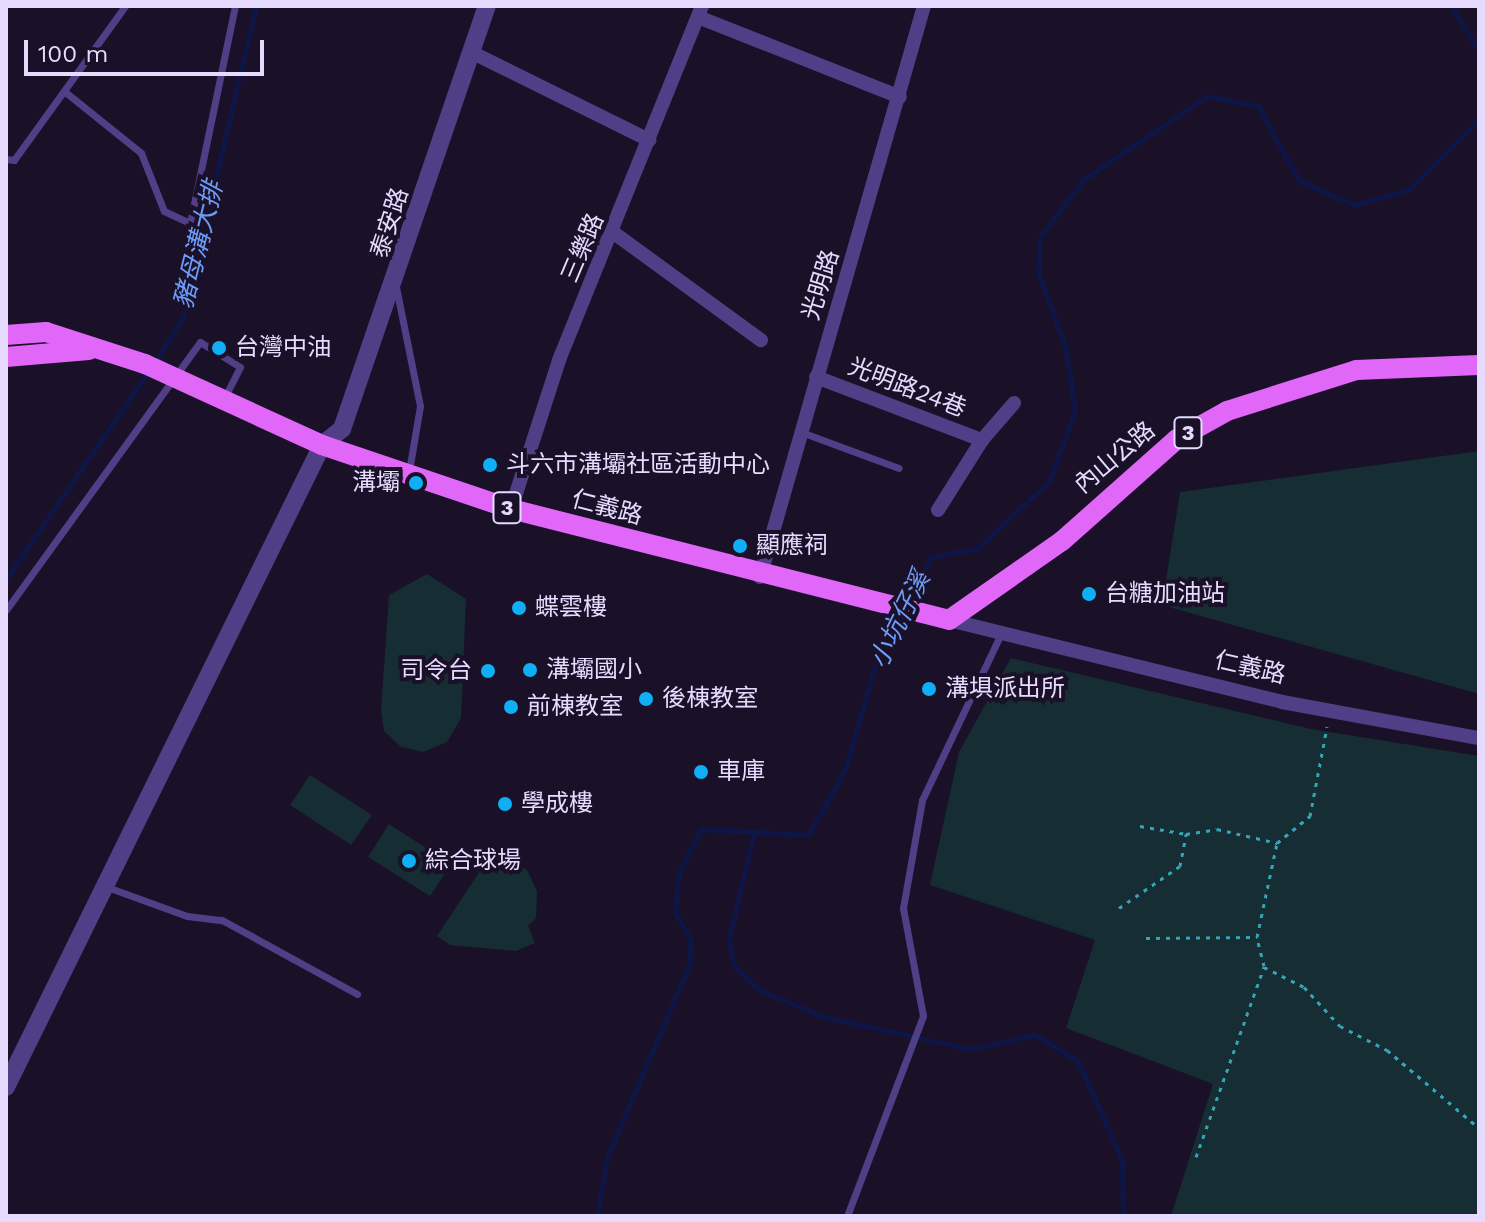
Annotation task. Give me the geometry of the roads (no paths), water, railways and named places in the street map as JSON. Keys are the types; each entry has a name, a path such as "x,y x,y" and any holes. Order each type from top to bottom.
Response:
{"main road":[{"name":"3","path":"6,335 46,332 145,364 169,375"},
{"name":"3","path":"6,357 101,349"},
{"name":"內山公路","path":"949,620 1062,541 1177,439 1227,411 1356,370 1479,365"},
{"name":"仁義路","path":"169,375 322,445 511,509 760,577 949,620"}],"street":[{"name":"泰安路","path":"6,1087 322,445 342,429 396,285 487,6"},
{"name":"光明路","path":"760,577 924,6"},
{"path":"700,11 900,97"},
{"name":"三樂路","path":"511,509 559,360 614,233 700,11"},
{"path":"471,52 649,140"},
{"path":"614,233 761,340"},
{"name":"光明路24巷","path":"816,377 982,440"},
{"name":"光明路24巷","path":"938,510 982,440 1014,403"},
{"name":"仁義路","path":"949,620 1000,636 1330,711 1479,738"}],"lane":[{"path":"6,159 14,160 125,6"},
{"path":"64,91 141,153 164,211 190,223 235,6"},
{"path":"396,285 420,406 408,476"},
{"path":"6,610 169,375 200,342 240,367 224,400"},
{"path":"801,432 899,468"},
{"path":"847,1216 923,1016 903,908 922,800 1000,636"},
{"path":"105,887 222,920 357,994"}],"waterway":[{"name":"豬母溝大排","path":"154,364 184,315 256,6"},
{"name":"小坑仔溪","path":"1451,6 1479,51"},
{"name":"小坑仔溪","path":"906,605 931,557 978,548 1049,481 1075,411 1066,349 1038,272 1040,237 1084,179 1207,96 1258,106 1299,181 1354,205 1408,190 1479,119"},
{"path":"6,579 148,372"},
{"name":"小坑仔溪","path":"597,1216 607,1157 689,966 691,940 675,912 678,874 701,829 808,835 845,770 877,660 901,614"},
{"path":"753,837 729,938 734,966 760,990 821,1016 970,1049 1035,1035 1078,1061 1122,1160 1123,1216"}],"place":[{"name":"台灣中油","path":"219,348"},
{"name":"斗六市溝壩社區活動中心","path":"490,465"},
{"name":"溝壩","path":"416,483"},
{"name":"顯應祠","path":"740,546"},
{"name":"台糖加油站","path":"1089,594"},
{"name":"蝶雲樓","path":"519,608"},
{"name":"溝壩國小","path":"530,670"},
{"name":"司令台","path":"488,671"},
{"name":"溝埧派出所","path":"929,689"},
{"name":"後棟教室","path":"646,699"},
{"name":"前棟教室","path":"511,707"},
{"name":"車庫","path":"701,772"},
{"name":"學成樓","path":"505,804"},
{"name":"綜合球場","path":"409,861"}]}
